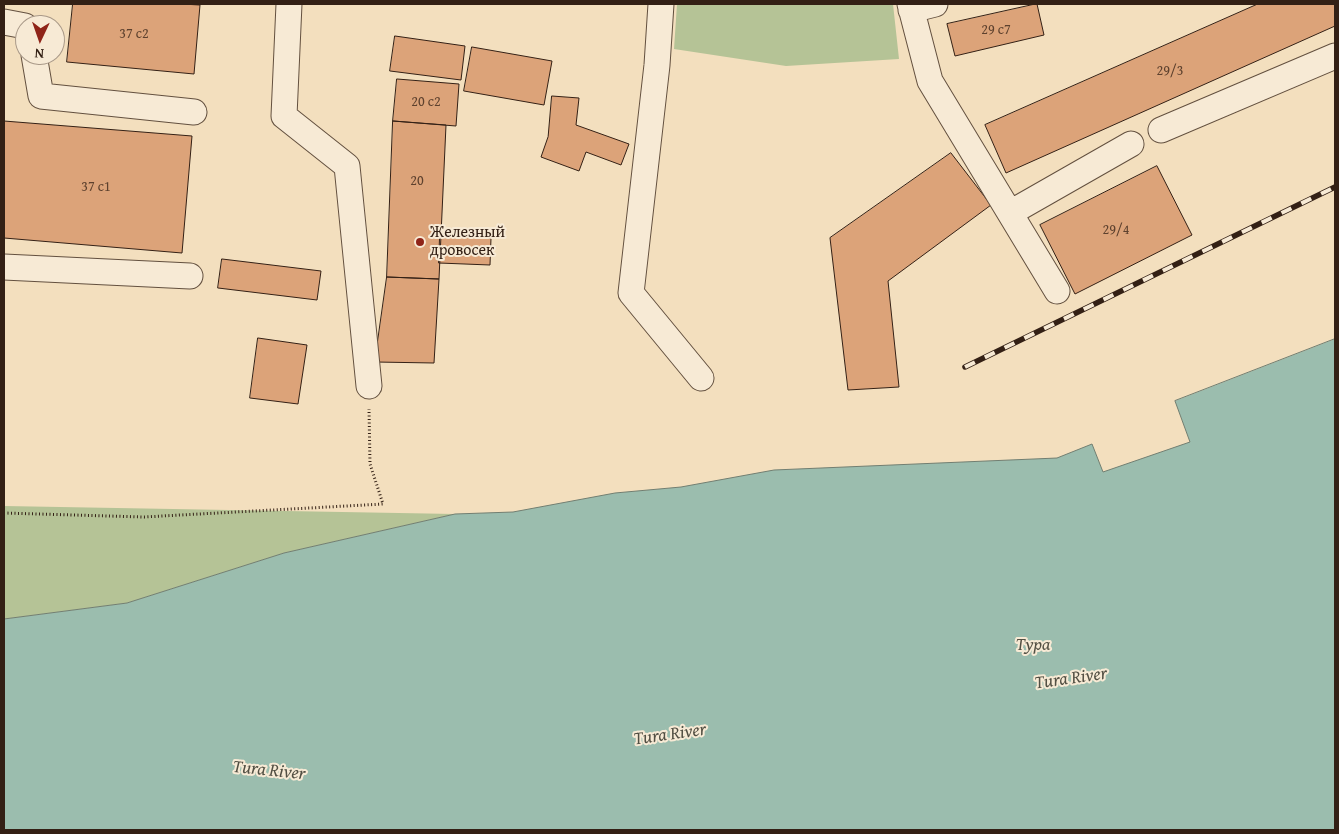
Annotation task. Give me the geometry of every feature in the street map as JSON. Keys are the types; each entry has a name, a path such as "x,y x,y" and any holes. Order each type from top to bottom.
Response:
{"lane":[{"path":"289,4 284,116 347,166 369,386"},
{"path":"661,4 657,65 632,293 701,378"},
{"path":"935,4 910,7 930,81 1057,291"},
{"path":"1161,130 1335,56"},
{"path":"36,65 41,96 194,112"},
{"path":"1010,213 1131,144"},
{"path":"4,267 190,276"}],"path":[{"path":"4,514 144,517 383,504 370,464 369,386"}],"shaded area":[{"path":"677,4 893,4 899,59 786,66 674,49"},
{"path":"4,506 455,514 284,553 127,603 4,619"}],"water":[{"name":"Тура","path":"1335,339 1335,830 4,830 4,619 127,603 284,553 455,514 513,512 615,493 681,487 774,470 1057,458 1092,444 1103,472 1190,442 1175,401"}],"building":[{"path":"73,4 200,5 194,74 67,62"},
{"path":"1037,4 1044,35 955,56 947,24"},
{"path":"1258,4 1335,4 1335,26 1006,173 985,125"},
{"path":"395,36 465,46 461,80 390,71"},
{"path":"472,47 552,61 544,105 464,91"},
{"path":"397,79 459,84 456,126 393,121"},
{"path":"552,96 579,98 576,125 629,144 621,165 586,152 579,171 541,157 548,137"},
{"path":"4,121 192,136 182,253 4,238"},
{"path":"393,121 446,125 439,279 387,277"},
{"path":"951,153 991,205 888,281 899,387 848,390 830,238"},
{"path":"1157,166 1192,235 1075,294 1040,225"},
{"path":"440,236 491,238 490,265 439,263"},
{"path":"222,259 321,271 317,300 218,288"},
{"path":"387,277 439,279 434,363 375,362"},
{"path":"258,338 307,345 298,404 250,398"}],"railway":[{"path":"965,367 1335,187"}],"place":[{"name":"Железный дровосек","path":"420,242"}],"water label":[{"name":"Tura River","path":"1071,679"},
{"name":"Tura River","path":"670,735"},
{"name":"Tura River","path":"269,771"}]}
